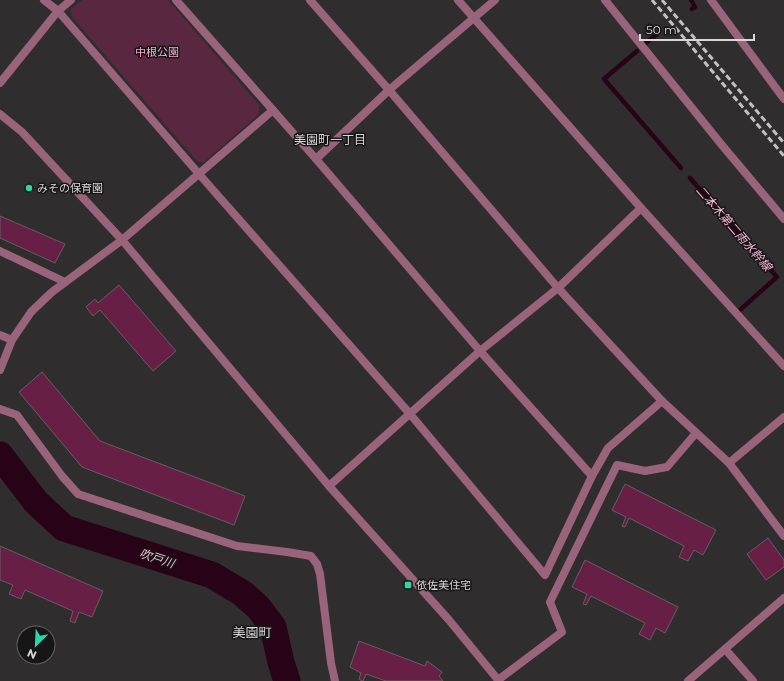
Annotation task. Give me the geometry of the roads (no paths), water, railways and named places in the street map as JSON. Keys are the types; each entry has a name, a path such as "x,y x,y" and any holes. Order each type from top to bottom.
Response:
{"street":[{"path":"44,0 58,11 410,414 545,575 592,476 608,448 662,401"},
{"path":"0,84 58,11 71,0"},
{"path":"176,0 316,159 480,352 592,476"},
{"path":"310,0 558,288 662,401 729,463 784,536"},
{"path":"458,0 641,208 784,366"},
{"path":"316,159 389,90 495,0"},
{"path":"605,0 721,144 784,219"},
{"path":"711,0 784,99"},
{"path":"0,370 12,340 31,312 52,292 122,240 273,110"},
{"path":"0,114 22,132 122,240 329,486 449,620 499,681 562,632 550,602 617,465 645,471 667,467 696,433"},
{"path":"329,486 480,352 558,288 641,208"},
{"path":"0,251 65,282"},
{"path":"0,335 12,340"},
{"path":"0,409 17,415 62,476 78,494 237,546 311,556 318,564 320,574 331,663 335,681"},
{"path":"729,463 784,417"},
{"path":"688,681 784,598"},
{"path":"725,649 753,681"}],"waterway":[{"name":"二本木第二雨水幹線","path":"691,0 695,7 692,9"},
{"name":"二本木第二雨水幹線","path":"646,43 657,34"},
{"name":"二本木第二雨水幹線","path":"637,51 604,79 681,168"},
{"name":"二本木第二雨水幹線","path":"690,178 777,277 741,309"},
{"name":"吹戸川","path":"0,455 36,502 64,528 212,575 242,593 258,607 273,627 287,681"}],"railway":[{"path":"652,0 784,156"},
{"path":"662,0 784,143"}],"place":[{"name":"みその保育園","path":"29,188"},
{"name":"依佐美住宅","path":"408,585"}],"district":[{"name":"美園町一丁目","path":"330,139"},
{"name":"美園町","path":"252,632"}],"park label":[{"name":"中根公園","path":"157,52"}]}
